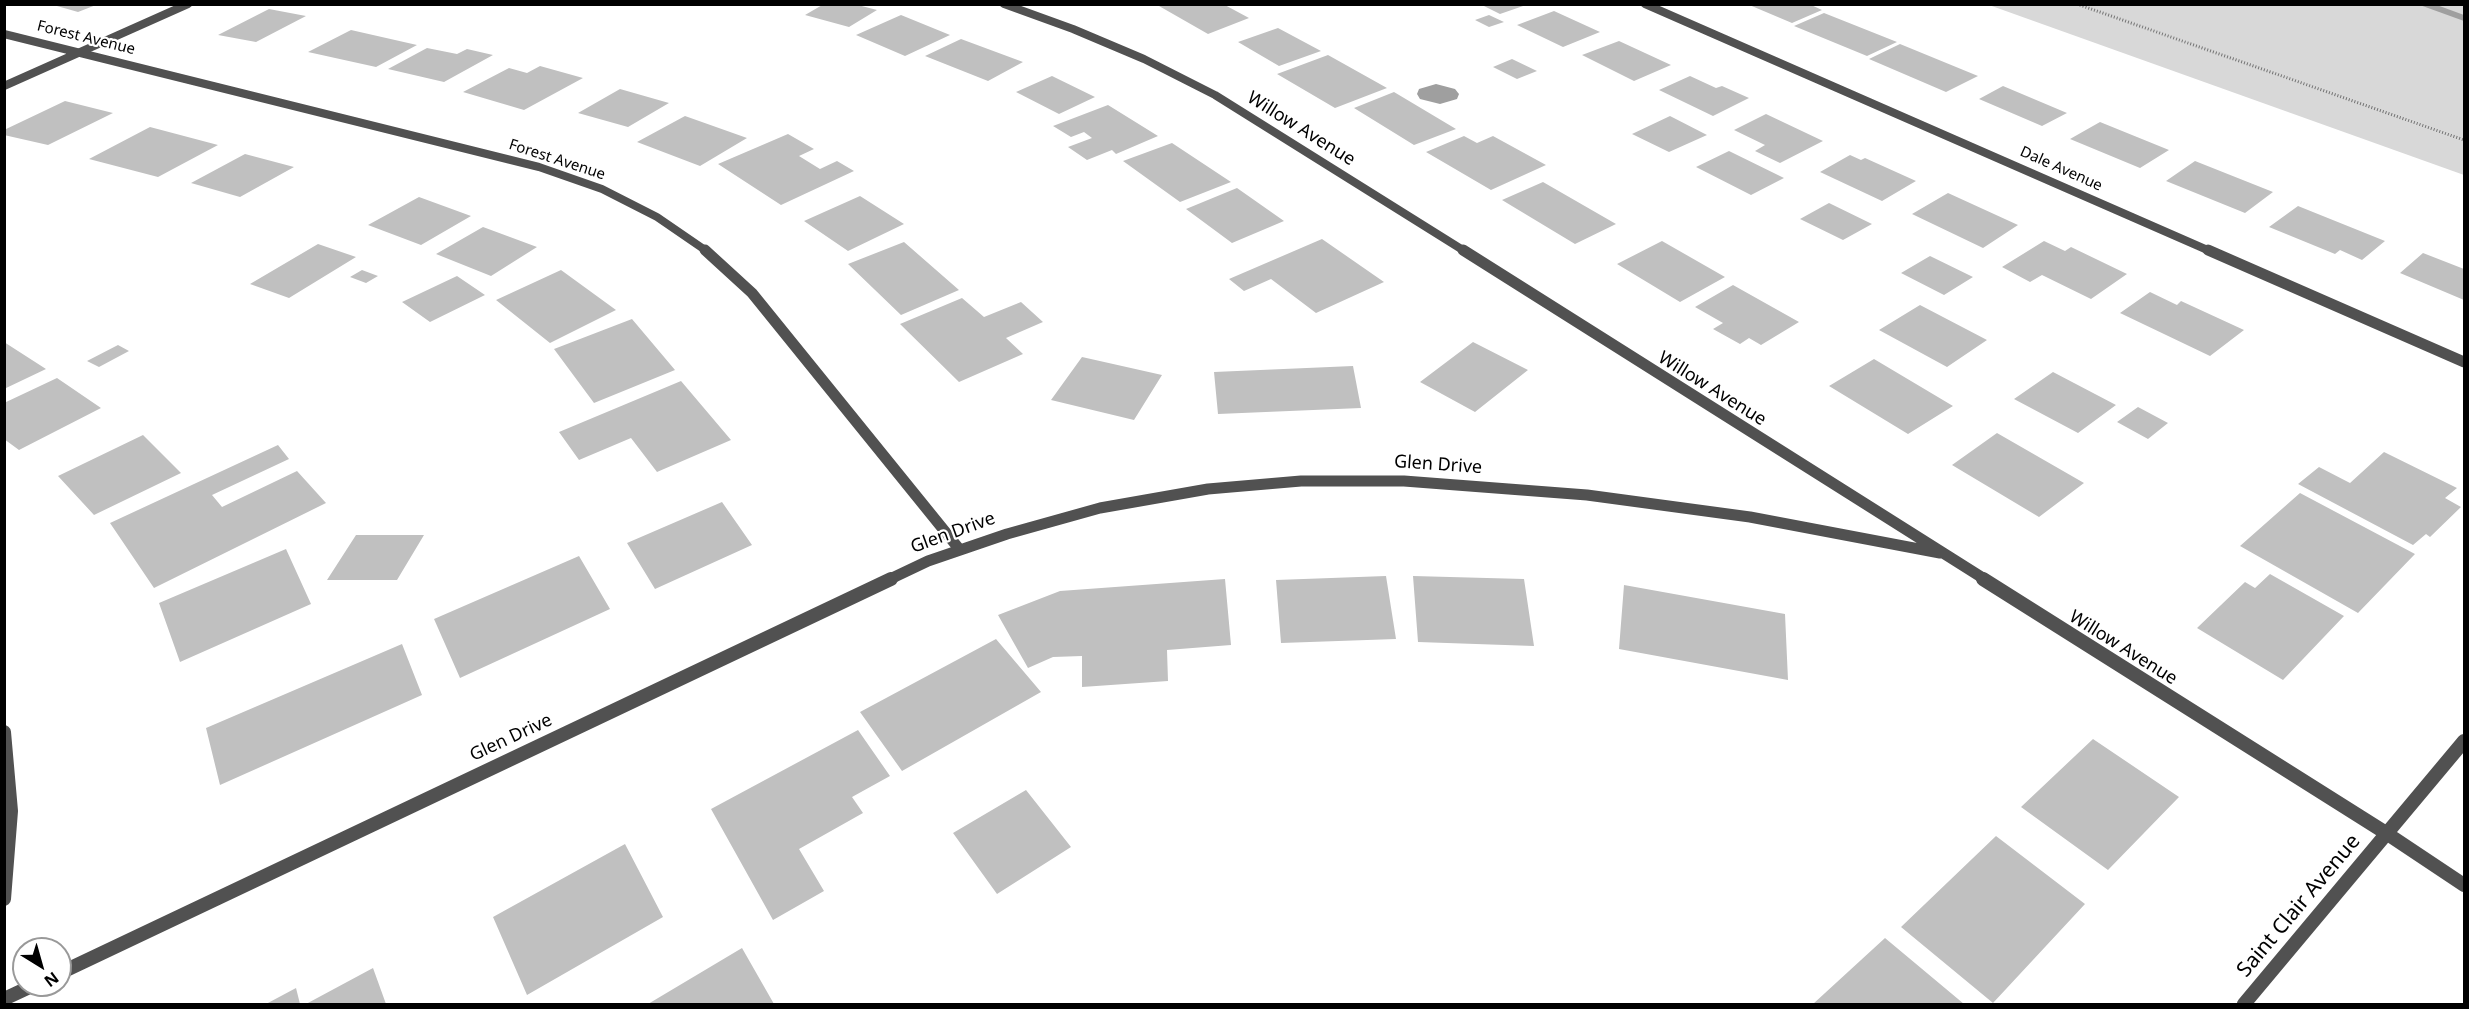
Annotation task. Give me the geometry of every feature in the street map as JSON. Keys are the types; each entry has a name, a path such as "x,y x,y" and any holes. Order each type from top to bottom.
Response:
{"street":[{"path":"4,86 188,4"},
{"name":"Willow Avenue","path":"1004,4 1073,28 1144,59 1215,95 2386,833"},
{"name":"Dale Avenue","path":"1645,4 2464,362"},
{"name":"Forest Avenue","path":"4,34 539,167 602,189 657,217 708,252 752,293 960,550"},
{"name":"Glen Drive","path":"72,967 928,561 1007,534 1100,508 1208,489 1301,481 1404,481 1611,498 1750,517 1940,553"},
{"path":"4,732 11,811 4,899"},
{"name":"Saint Clair Avenue","path":"2244,1005 2464,741"},
{"name":"Saint Clair Avenue","path":"2386,833 2464,885"}],"path":[{"path":"2077,4 2464,140"}],"shaded area":[{"path":"1989,5 2464,5 2464,175"},
{"path":"1436,84 1455,89 1459,94 1457,99 1440,104 1420,99 1417,94 1419,89"}],"building":[{"path":"50,4 96,4 96,5 78,12"},
{"path":"824,4 854,4 877,10 849,27 805,15"},
{"path":"1164,4 1223,4 1249,18 1208,34 1159,6"},
{"path":"1480,4 1526,4 1526,5 1500,14"},
{"path":"1747,4 1809,4 1822,10 1792,23"},
{"path":"269,9 306,16 256,42 218,35"},
{"path":"1554,11 1600,32 1563,47 1517,25"},
{"path":"1824,13 1897,42 1867,56 1794,26"},
{"path":"901,15 950,35 905,56 856,35"},
{"path":"1489,15 1504,22 1489,27 1475,20"},
{"path":"1278,28 1321,51 1279,66 1238,42"},
{"path":"351,30 417,45 376,67 308,52"},
{"path":"961,39 1023,62 988,81 925,56"},
{"path":"1619,41 1671,65 1634,81 1582,55"},
{"path":"1900,44 1978,76 1946,92 1869,59"},
{"path":"427,48 457,54 467,49 493,55 444,82 388,69"},
{"path":"1328,55 1387,88 1335,108 1277,74"},
{"path":"1512,59 1537,71 1517,79 1493,67"},
{"path":"540,66 583,78 524,110 463,92 509,68 527,73"},
{"path":"1052,76 1095,97 1059,114 1016,92"},
{"path":"1690,76 1716,88 1722,86 1749,98 1713,116 1659,90"},
{"path":"2003,86 2067,113 2042,126 1979,99"},
{"path":"620,89 669,103 628,127 578,113"},
{"path":"1394,92 1456,129 1414,145 1354,108"},
{"path":"65,101 113,113 48,145 4,135 4,130"},
{"path":"1108,105 1158,136 1116,154 1112,150 1087,160 1068,147 1092,138 1084,132 1071,137 1053,126"},
{"path":"1766,114 1823,141 1780,163 1755,151 1765,145 1734,130"},
{"path":"685,116 747,138 700,166 637,142"},
{"path":"1670,116 1707,135 1669,152 1632,134"},
{"path":"2100,122 2169,150 2140,168 2070,139"},
{"path":"150,127 218,145 158,177 89,159"},
{"path":"788,134 814,149 799,156 820,169 837,161 854,171 781,205 718,164"},
{"path":"1464,136 1477,143 1493,136 1546,165 1491,190 1426,152"},
{"path":"1172,143 1231,182 1180,202 1123,161"},
{"path":"1729,151 1784,178 1751,195 1696,167"},
{"path":"245,154 294,167 240,197 191,183"},
{"path":"1850,155 1861,160 1865,158 1916,181 1882,201 1820,172"},
{"path":"2195,161 2273,192 2245,213 2166,181"},
{"path":"1543,182 1616,224 1575,244 1502,200"},
{"path":"1237,188 1284,221 1232,243 1186,209"},
{"path":"1948,193 2018,225 1983,248 1912,214"},
{"path":"860,196 904,224 848,251 804,221"},
{"path":"419,197 471,216 421,245 368,225"},
{"path":"1829,203 1872,224 1843,240 1800,219"},
{"path":"2298,206 2385,241 2362,260 2340,250 2335,254 2269,227"},
{"path":"483,227 537,247 491,276 436,254"},
{"path":"1322,239 1384,282 1316,313 1271,279 1244,291 1229,279"},
{"path":"1662,241 1725,277 1680,302 1617,264"},
{"path":"2044,241 2065,251 2071,247 2127,274 2091,299 2042,275 2030,282 2002,267"},
{"path":"904,242 959,290 901,315 848,264"},
{"path":"318,244 356,257 289,298 250,284"},
{"path":"2423,253 2464,269 2464,300 2400,273"},
{"path":"1930,256 1973,277 1944,295 1901,273"},
{"path":"362,270 378,276 366,283 350,277"},
{"path":"561,270 616,310 550,343 496,300"},
{"path":"457,276 485,295 430,322 402,302"},
{"path":"1733,285 1799,322 1761,345 1749,338 1740,344 1713,329 1723,323 1695,307"},
{"path":"2150,292 2177,305 2181,301 2244,330 2210,356 2120,313"},
{"path":"962,298 984,317 1021,302 1043,322 1006,338 1023,354 959,382 900,324"},
{"path":"1920,305 1987,340 1947,367 1879,330"},
{"path":"632,319 675,370 594,403 554,349"},
{"path":"4,342 46,369 4,389"},
{"path":"1473,342 1528,370 1475,412 1420,382"},
{"path":"118,345 129,351 99,367 87,361"},
{"path":"1082,357 1162,375 1134,420 1051,400"},
{"path":"1874,359 1953,406 1908,434 1829,386"},
{"path":"1353,366 1361,408 1218,414 1214,372"},
{"path":"2053,372 2116,405 2078,433 2014,399"},
{"path":"57,378 101,408 19,450 4,439 4,403"},
{"path":"681,381 731,440 657,472 631,438 579,460 559,432"},
{"path":"2138,407 2168,423 2148,439 2117,422"},
{"path":"1997,433 2084,483 2039,517 1952,465"},
{"path":"143,435 181,473 94,515 58,476"},
{"path":"278,445 289,459 212,495 222,507 297,471 326,503 154,588 110,523"},
{"path":"2384,452 2457,488 2445,498 2461,507 2430,537 2426,534 2413,545 2298,484 2319,467 2350,483"},
{"path":"2300,493 2415,554 2358,613 2240,546"},
{"path":"722,502 752,545 655,589 627,543"},
{"path":"356,535 424,535 397,580 327,580"},
{"path":"286,549 311,604 180,662 159,603"},
{"path":"579,556 610,609 460,678 434,619"},
{"path":"2270,574 2344,616 2283,680 2197,628 2245,582 2255,588"},
{"path":"1386,576 1396,639 1281,643 1276,580"},
{"path":"1413,576 1524,579 1534,646 1418,642"},
{"path":"1225,579 1231,645 1167,650 1168,681 1082,687 1082,656 1053,657 1028,668 998,615 1060,591"},
{"path":"1624,585 1785,614 1788,680 1619,649"},
{"path":"996,639 1041,692 902,771 860,712"},
{"path":"402,644 422,695 220,785 206,728"},
{"path":"858,730 890,776 852,797 863,813 799,849 824,891 773,920 711,809"},
{"path":"2093,739 2179,797 2108,870 2021,807"},
{"path":"1026,790 1071,847 997,894 953,833"},
{"path":"1996,836 2085,904 1993,1003 1901,927"},
{"path":"625,844 663,917 527,995 493,917"},
{"path":"1885,938 1964,1004 1813,1004"},
{"path":"742,948 774,1004 648,1004"},
{"path":"373,968 386,1004 306,1004"},
{"path":"296,988 300,1004 266,1004"}],"waterway":[{"path":"2422,4 2464,18"}]}
